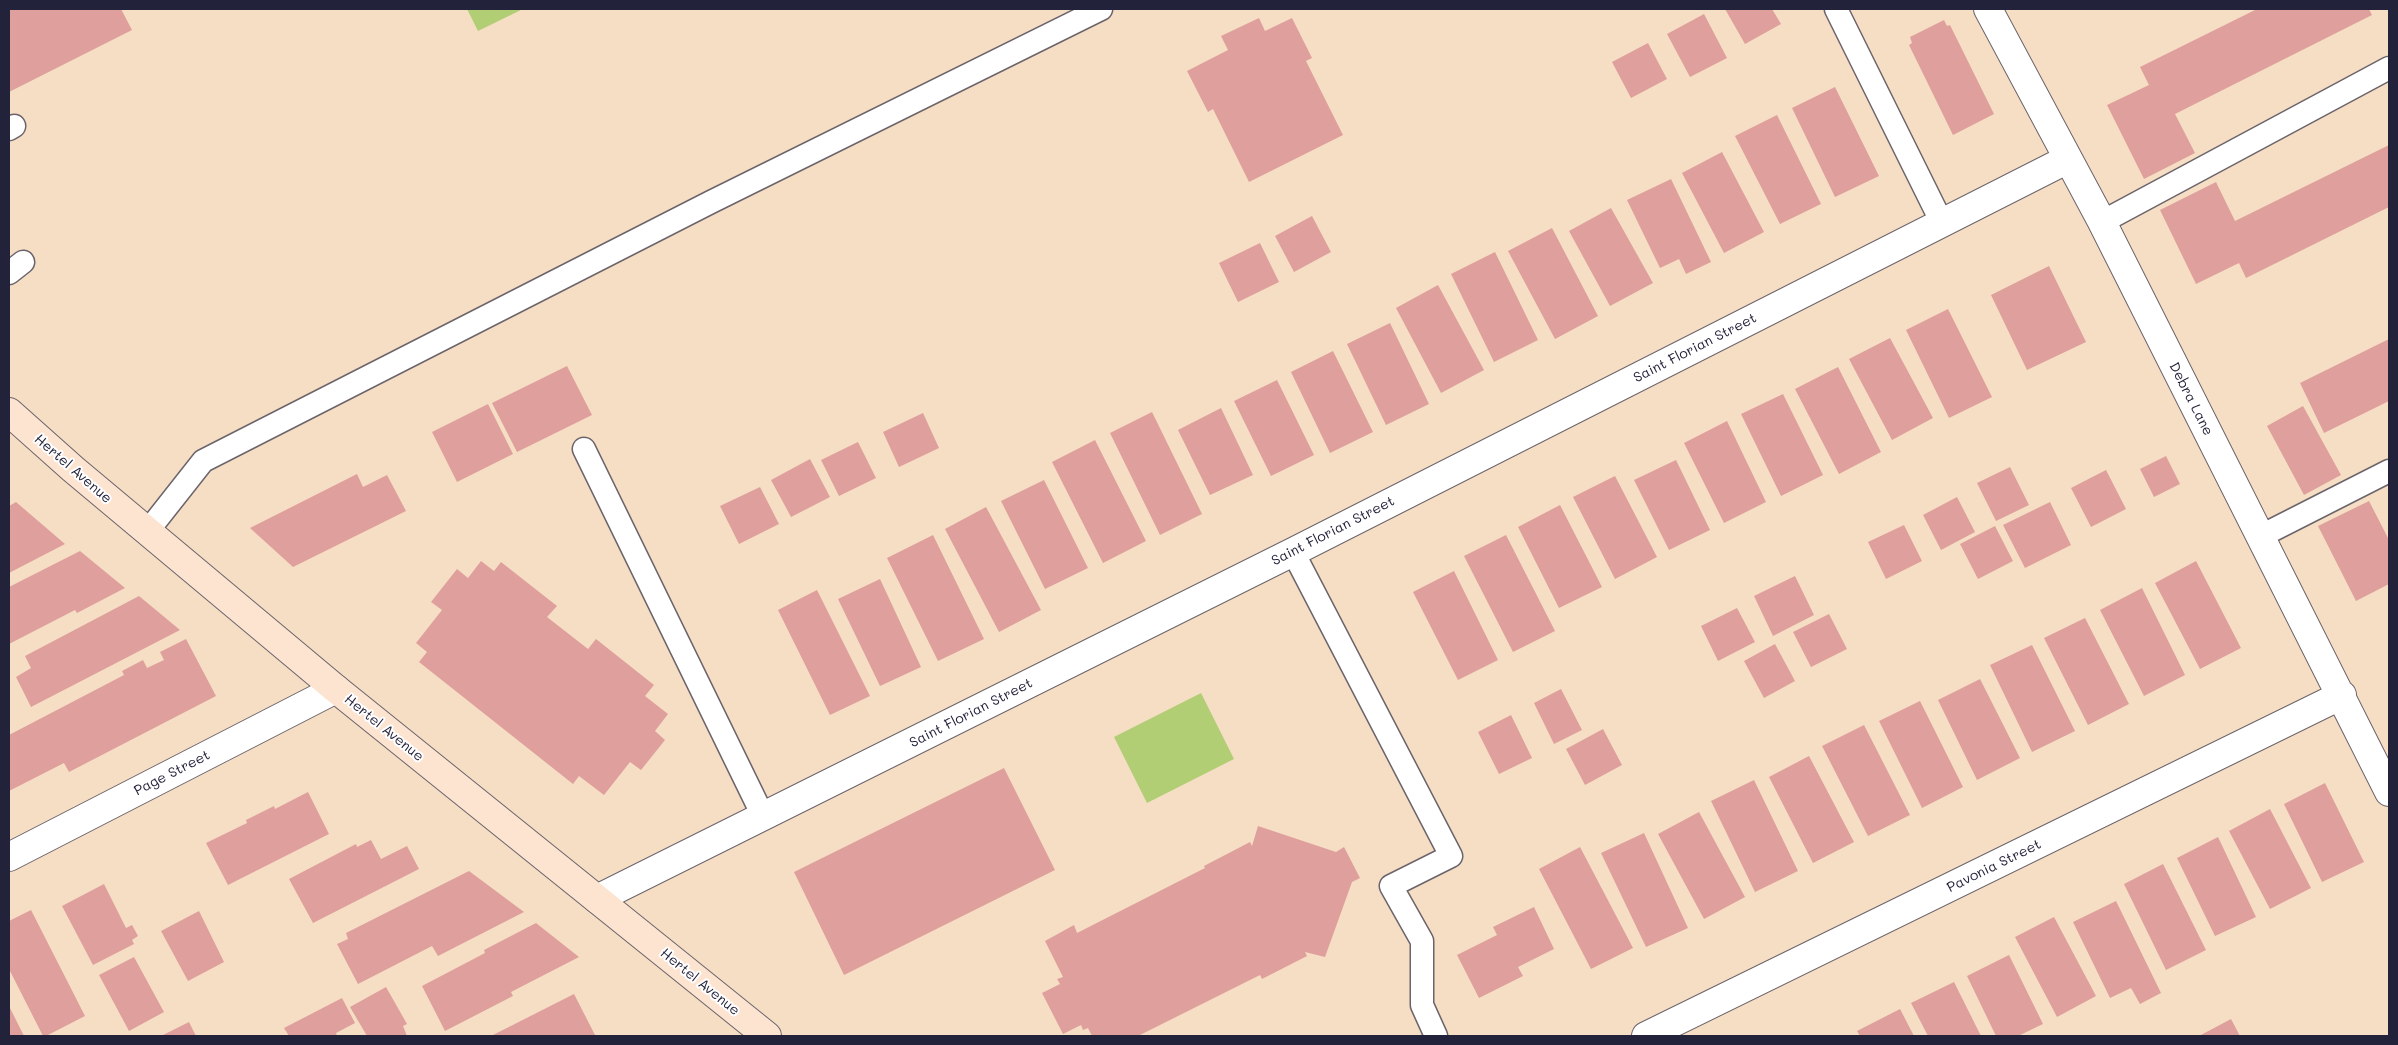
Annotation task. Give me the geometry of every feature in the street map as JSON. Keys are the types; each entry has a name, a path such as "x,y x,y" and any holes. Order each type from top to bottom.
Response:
{"street":[{"name":"Debra Lane","path":"1988,9 2102,222 2342,695 2389,792"},
{"name":"Saint Florian Street","path":"597,899 1293,552 2068,159"},
{"name":"Hertel Avenue","path":"9,412 73,470 336,688 767,1036"},
{"name":"Page Street","path":"9,857 336,688"},
{"name":"Pavonia Street","path":"1646,1036 2342,695"}],"lane":[{"path":"147,532 203,461 720,198 1101,9"},
{"path":"1836,9 1942,223"},
{"path":"2102,222 2389,68"},
{"path":"584,449 763,816"},
{"path":"2261,536 2389,471"},
{"path":"1293,552 1451,856 1391,886 1422,941 1422,1005 1436,1036"}],"green space":[{"path":"467,9 523,9 478,31"},
{"path":"1201,693 1234,759 1147,803 1114,737"}],"building":[{"path":"9,9 121,9 132,30 9,92"},
{"path":"1725,9 1772,9 1781,24 1745,44"},
{"path":"2257,9 2369,9 2372,15 2175,114 2195,153 2144,179 2107,105 2149,85 2140,67"},
{"path":"1704,14 1727,58 1690,77 1667,34"},
{"path":"1259,18 1265,31 1292,18 1312,58 1306,61 1343,135 1249,182 1213,109 1208,112 1187,71 1228,50 1221,36"},
{"path":"1944,20 1947,26 1950,25 1994,114 1953,135 1909,45 1912,43 1910,37"},
{"path":"1648,43 1667,79 1631,98 1612,62"},
{"path":"1835,87 1879,176 1835,197 1792,108"},
{"path":"1777,115 1821,204 1780,224 1735,136"},
{"path":"2389,145 2389,207 2246,278 2239,263 2196,284 2160,210 2216,182 2235,221"},
{"path":"1722,152 1764,232 1724,253 1682,173"},
{"path":"1671,179 1711,262 1686,274 1679,259 1660,268 1627,200"},
{"path":"1611,208 1653,283 1610,306 1569,231"},
{"path":"1312,216 1331,252 1294,272 1275,236"},
{"path":"1552,228 1598,316 1555,339 1508,251"},
{"path":"1260,243 1279,282 1238,302 1219,263"},
{"path":"1495,252 1538,340 1494,362 1451,274"},
{"path":"2049,266 2086,342 2027,370 1991,295"},
{"path":"1438,285 1484,370 1441,393 1396,308"},
{"path":"1948,309 1992,397 1949,418 1906,330"},
{"path":"1390,323 1429,404 1386,425 1347,344"},
{"path":"1890,338 1933,418 1892,440 1849,359"},
{"path":"2389,339 2389,401 2324,433 2300,383"},
{"path":"1333,351 1373,432 1330,453 1291,372"},
{"path":"567,366 592,415 517,452 492,403"},
{"path":"1838,367 1881,452 1839,474 1795,389"},
{"path":"1277,380 1314,455 1271,476 1234,401"},
{"path":"1783,394 1823,475 1781,496 1741,414"},
{"path":"488,404 513,454 457,482 432,432"},
{"path":"2303,406 2341,475 2304,495 2267,426"},
{"path":"1221,408 1253,475 1210,495 1178,430"},
{"path":"1152,412 1202,514 1160,535 1110,433"},
{"path":"923,413 939,448 899,467 883,432"},
{"path":"1727,421 1766,502 1724,523 1684,443"},
{"path":"1095,440 1146,541 1103,563 1052,462"},
{"path":"858,442 876,478 839,496 821,460"},
{"path":"2166,456 2180,484 2154,497 2140,469"},
{"path":"810,459 830,497 791,517 771,480"},
{"path":"1676,460 1710,530 1669,550 1634,480"},
{"path":"2010,467 2029,505 1996,521 1977,483"},
{"path":"2106,470 2126,509 2091,527 2071,488"},
{"path":"357,474 363,487 387,475 406,511 293,567 250,528"},
{"path":"1615,476 1657,557 1615,579 1573,497"},
{"path":"1044,480 1088,568 1045,589 1001,501"},
{"path":"760,487 779,524 739,544 720,506"},
{"path":"1957,497 1975,532 1941,550 1923,515"},
{"path":"2369,501 2389,540 2389,584 2356,601 2318,526"},
{"path":"16,502 65,544 9,573 9,506"},
{"path":"2050,502 2071,545 2025,568 2003,525"},
{"path":"1560,505 1602,587 1559,608 1518,527"},
{"path":"986,507 1041,610 999,632 945,529"},
{"path":"1904,525 1922,561 1886,579 1868,542"},
{"path":"1995,526 2013,561 1978,579 1960,544"},
{"path":"933,535 984,639 938,661 887,558"},
{"path":"1506,535 1555,631 1513,652 1464,556"},
{"path":"80,551 125,588 77,613 75,610 9,644 9,587"},
{"path":"481,561 494,571 501,562 557,606 547,617 588,649 596,639 654,685 645,696 668,714 655,731 665,740 641,770 630,762 604,795 579,776 573,784 419,662 427,652 416,643 442,610 431,602 457,569 468,578"},
{"path":"2196,561 2241,648 2200,669 2155,583"},
{"path":"1454,571 1498,660 1458,680 1413,592"},
{"path":"1795,576 1814,615 1773,636 1754,596"},
{"path":"880,579 921,667 880,686 838,599"},
{"path":"2142,588 2185,675 2144,696 2100,610"},
{"path":"817,590 870,696 830,715 778,610"},
{"path":"139,596 180,630 31,707 16,677 31,668 25,656"},
{"path":"1737,608 1755,642 1718,661 1701,626"},
{"path":"1829,614 1847,649 1811,667 1793,632"},
{"path":"2085,618 2129,704 2088,725 2044,638"},
{"path":"186,639 216,696 69,772 64,763 9,791 9,735 124,675 122,671 143,660 147,668 164,660 160,652"},
{"path":"1775,644 1795,681 1764,698 1744,661"},
{"path":"2032,645 2075,731 2032,752 1990,665"},
{"path":"1980,679 2020,758 1977,780 1938,700"},
{"path":"1561,689 1582,730 1554,744 1534,703"},
{"path":"1920,701 1963,787 1922,808 1879,721"},
{"path":"1511,715 1532,758 1499,774 1478,732"},
{"path":"1864,725 1910,815 1868,836 1822,746"},
{"path":"1603,729 1622,765 1585,785 1566,749"},
{"path":"1809,756 1854,842 1813,863 1769,777"},
{"path":"1004,768 1055,870 844,975 794,872"},
{"path":"1754,780 1798,871 1755,892 1711,801"},
{"path":"2325,783 2364,862 2322,882 2284,804"},
{"path":"308,792 329,834 228,885 206,843 247,823 246,820 274,806 275,809"},
{"path":"2270,809 2311,888 2270,909 2229,831"},
{"path":"1699,812 1745,897 1704,919 1658,834"},
{"path":"1258,826 1336,852 1344,847 1360,878 1352,882 1325,957 1305,952 1307,956 1262,979 1260,975 1138,1036 1092,1036 1088,1028 1083,1030 1081,1025 1063,1034 1042,993 1060,984 1057,979 1063,977 1045,941 1074,925 1077,933 1205,868 1204,866 1250,842 1252,846"},
{"path":"1644,833 1688,928 1646,947 1601,853"},
{"path":"2218,837 2256,917 2215,936 2177,858"},
{"path":"371,840 381,859 407,846 419,869 313,923 289,879 356,844 357,847"},
{"path":"1580,847 1633,948 1591,969 1539,869"},
{"path":"2163,864 2206,950 2166,970 2124,884"},
{"path":"469,871 524,912 438,956 432,946 358,984 337,944 348,939 346,933"},
{"path":"104,884 126,928 132,925 138,936 132,940 134,944 93,965 62,906"},
{"path":"2116,901 2161,993 2140,1004 2131,988 2110,998 2073,922"},
{"path":"1534,907 1554,949 1518,967 1523,976 1479,998 1457,955 1497,935 1493,927"},
{"path":"31,910 85,1016 46,1036 43,1036 9,969 9,921"},
{"path":"199,911 224,962 188,981 161,931"},
{"path":"2054,917 2096,996 2057,1017 2015,937"},
{"path":"536,923 579,957 511,992 513,996 445,1031 422,986 485,953 484,950"},
{"path":"2009,955 2043,1024 2018,1036 1996,1036 1967,976"},
{"path":"134,957 164,1012 129,1031 99,975"},
{"path":"1954,982 1981,1036 1928,1036 1911,1003"},
{"path":"386,987 407,1024 403,1026 407,1036 367,1036 350,1007"},
{"path":"574,994 595,1035 491,1036"},
{"path":"342,998 355,1023 336,1033 337,1036 289,1036 284,1028"},
{"path":"9,1006 24,1036 9,1036"},
{"path":"1900,1009 1914,1036 1860,1036 1857,1031"},
{"path":"2231,1019 2240,1036 2199,1036"},
{"path":"189,1022 196,1036 161,1036"}]}
